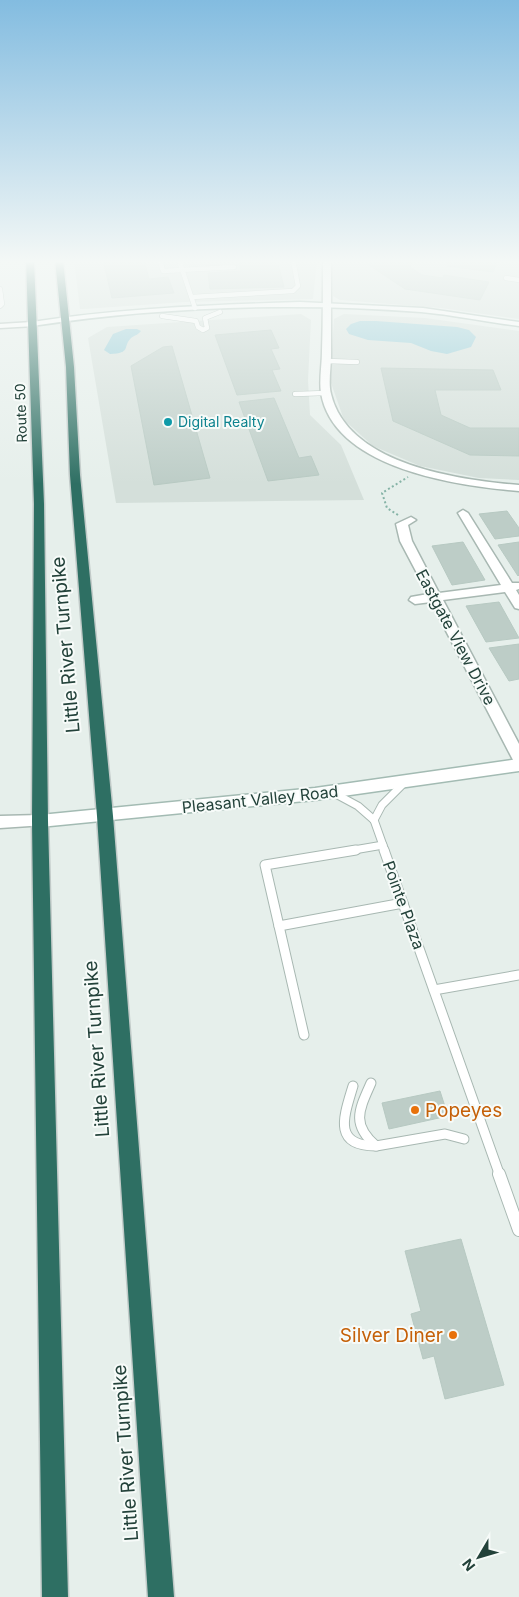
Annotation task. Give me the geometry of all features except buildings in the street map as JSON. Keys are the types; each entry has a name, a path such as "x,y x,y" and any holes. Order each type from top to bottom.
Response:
{"highway":[{"name":"Route 50","path":"32,335 38,504"},
{"name":"Little River Turnpike","path":"66,335 75,475 79,497 105,816 161,1597"},
{"name":"Little River Turnpike","path":"38,504 40,820 55,1597"}],"street":[{"path":"326,335 326,393 330,411 342,427 366,447 394,462 454,480 519,488"},
{"path":"463,513 514,587 519,605"},
{"name":"Eastgate View Drive","path":"411,520 402,524 402,532 519,758"},
{"path":"415,600 514,587"},
{"name":"Pleasant Valley Road","path":"0,822 105,816 331,792 519,765"}],"lane":[{"path":"326,361 357,362"},
{"path":"295,394 326,393"},
{"path":"331,792 358,806 374,820 382,805 405,782"},
{"name":"Pointe Plaza","path":"374,820 516,1212 519,1230"},
{"path":"304,1035 265,865 383,845"},
{"path":"279,926 404,903"},
{"path":"434,990 519,975"},
{"path":"371,1083 359,1110 358,1119 364,1138 376,1146"},
{"path":"353,1086 343,1120 346,1134 352,1143 362,1147 376,1146 445,1134 464,1139"}],"path":[{"path":"403,475 408,477 382,493 389,510 411,520"}],"shaded area":[{"path":"94,335 310,335 308,380 310,415 341,445 364,500 116,503 88,338"},
{"path":"333,335 519,335 519,480 479,478 420,466 373,446 344,420 330,380"}],"water":[{"path":"113,335 137,335 128,341 124,351 110,354 104,350"},
{"path":"351,335 474,335 476,337 471,347 447,354 431,351 411,343 368,340"}],"place":[{"name":"Digital Realty","path":"168,422"},
{"name":"Popeyes","path":"415,1110"},
{"name":"Silver Diner","path":"453,1335"}]}
